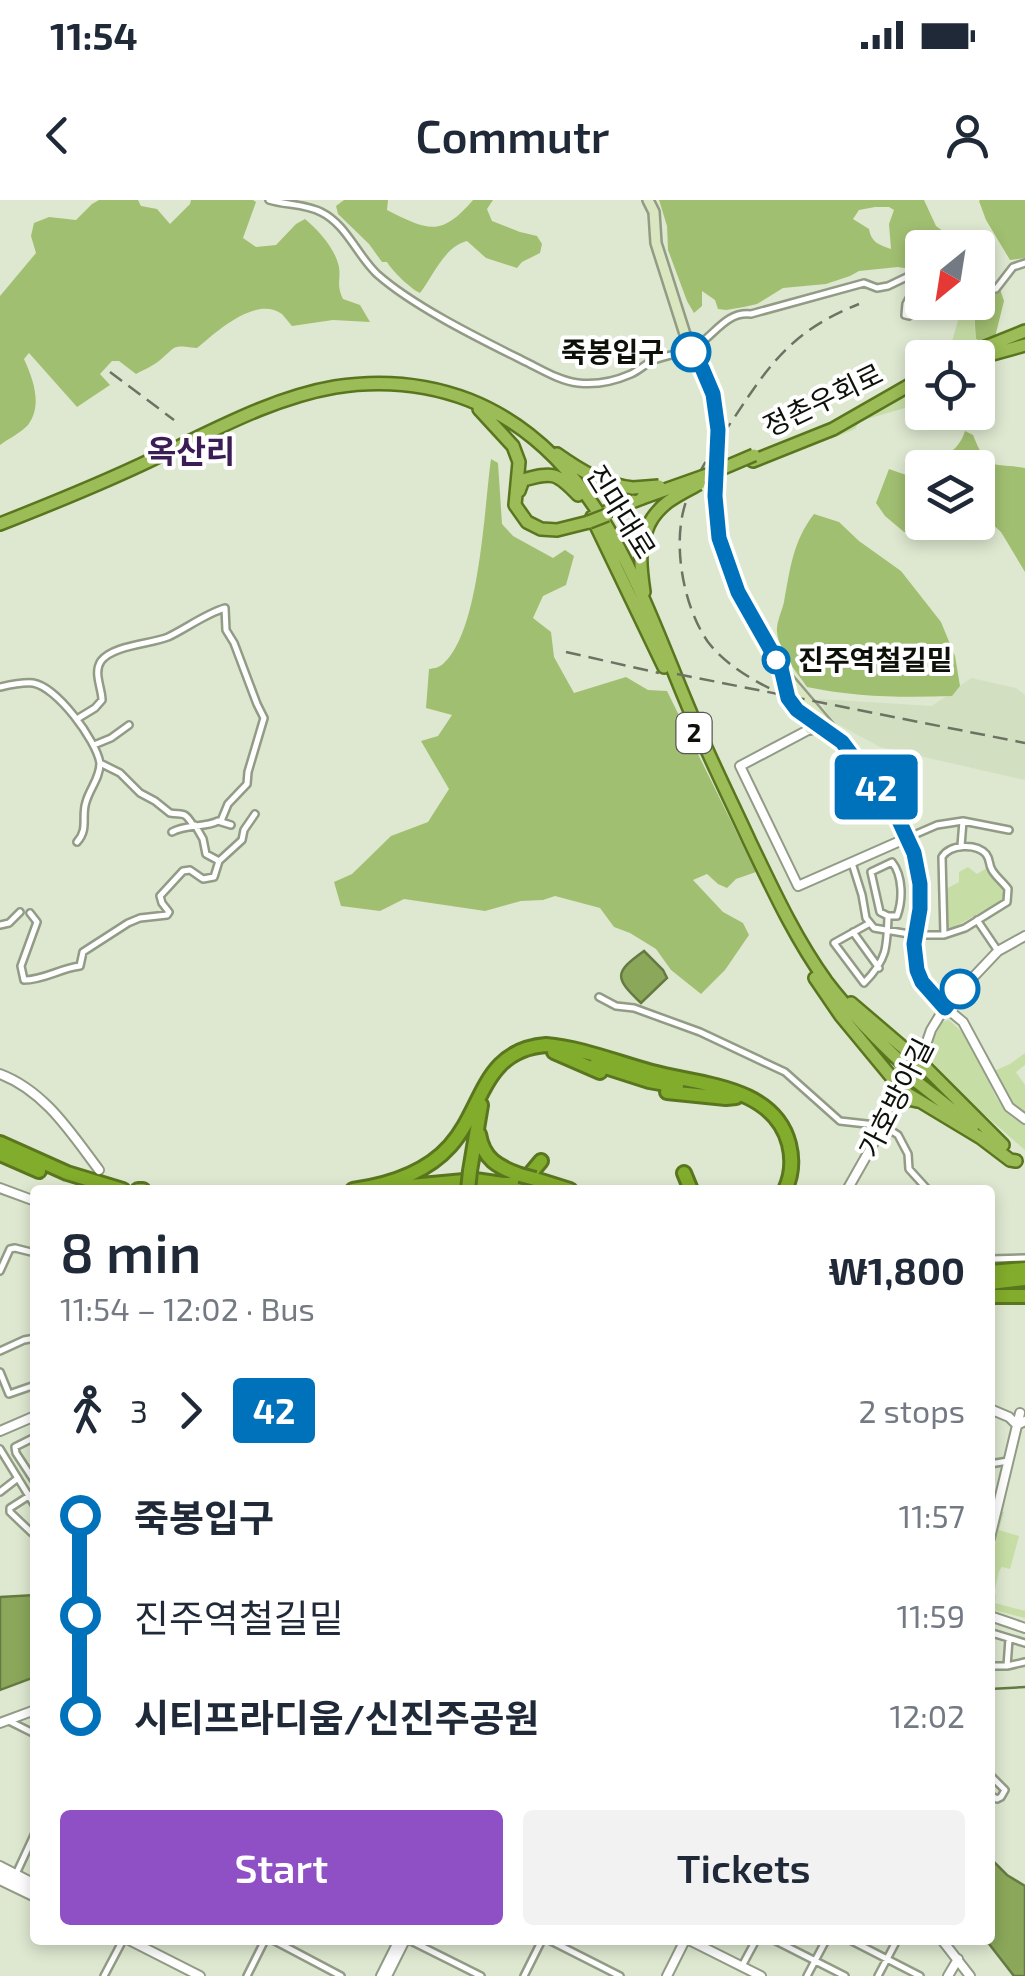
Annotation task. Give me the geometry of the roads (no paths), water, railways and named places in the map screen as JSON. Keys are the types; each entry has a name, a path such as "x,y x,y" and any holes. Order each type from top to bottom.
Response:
{"highway":[{"path":"995,343 1025,331"},
{"path":"995,350 1025,344"},
{"path":"995,352 1025,344"},
{"name":"진마대로","path":"0,530 254,413 331,388 403,384 451,394 499,414 550,453 580,486 612,535 698,731 806,951 850,1011 901,1066"},
{"name":"정촌우회로","path":"708,478 905,386"},
{"name":"진마대로","path":"0,530 243,422 314,397 353,389 403,389 450,398 479,409 529,440 579,496 608,547 786,925 812,969 846,1014 901,1066"},
{"path":"479,409 513,446 519,462 516,505 527,522 542,528 556,530 589,520 639,496 708,478"},
{"path":"533,438 594,478 639,496"},
{"path":"579,496 560,477 540,474 523,480 518,505 529,520 543,526 589,520"},
{"path":"652,620 640,557 649,524 668,500 708,478"},
{"path":"806,951 842,996 920,1062 1003,1144"},
{"path":"812,969 841,1016 899,1087 1010,1160 1022,1163"},
{"path":"377,1185 397,1181 442,1154 462,1130 500,1064 513,1054 546,1045 748,1096 769,1108 786,1133 792,1162 786,1185"},
{"path":"468,1171 483,1100 496,1074 510,1060 528,1051 547,1049 649,1081 738,1096 761,1108 782,1134 786,1162 783,1185"},
{"name":"2","path":"901,1066 1022,1163"},
{"path":"467,1185 479,1100 488,1080"},
{"name":"2","path":"918,1080 1022,1163"},
{"path":"893,1109 899,1087"},
{"path":"893,1109 908,1099 917,1101"},
{"path":"483,1100 479,1134 491,1160 520,1175 554,1185"},
{"path":"0,1143 67,1173 107,1185"},
{"path":"0,1154 77,1185"},
{"path":"421,1185 475,1180 518,1184 541,1161"},
{"path":"995,1272 1025,1269"},
{"path":"995,1282 1025,1279"},
{"path":"995,1296 1025,1296"}],"main road":[{"path":"648,200 654,212 656,242 690,350 713,394 718,430 715,496 719,538 738,592 781,668 896,814 914,853 920,884 914,950 917,970 922,982 945,1008"},
{"path":"781,668 788,698 797,710 842,742"}],"street":[{"path":"269,200 318,210 330,218 388,283 473,334 568,381 608,381 630,374 653,360 690,350 740,313 750,314 864,283 878,288 888,286 905,278"},
{"path":"995,289 1013,267 1025,263"},
{"path":"77,719 102,700 98,674 105,657 165,638 225,608 226,630 264,718 247,784 228,804 222,821"},
{"path":"0,687 31,683 39,686 64,704 94,745 100,762 99,775 84,806 85,832 78,842"},
{"path":"813,724 740,766 798,886 938,826 963,821 1010,830"},
{"path":"94,745 129,725"},
{"path":"100,762 170,813 186,815 203,839 206,854 219,861"},
{"path":"30,913 37,922 20,968 22,978 44,978 66,967 80,966 83,952 128,922 167,915 160,896 178,874 188,870 203,879 212,879 219,861 242,840 256,814"},
{"path":"172,832 222,821 232,825"},
{"path":"961,846 963,821"},
{"path":"852,863 866,918 874,928 915,935 944,934 965,928 1007,902 1008,889 991,868 985,853 961,846 951,847 942,857 944,934"},
{"path":"892,862 899,876 899,914 888,916 880,912 870,872 892,862"},
{"path":"0,926 20,912"},
{"path":"870,922 834,944 864,983 884,960 888,916"},
{"path":"977,920 998,951"},
{"path":"853,932 879,968"},
{"name":"가호방아길","path":"899,1087 920,1062 931,1030 945,1008 998,951 1025,936"},
{"path":"598,997 700,1032 785,1072 840,1121 884,1126 898,1135 908,1154 909,1169 923,1185"},
{"path":"945,1008 963,1022 1009,1106 1025,1119"},
{"path":"0,1074 36,1093 99,1170"},
{"name":"가호방아길","path":"851,1185 893,1109"},
{"path":"0,1188 30,1199"},
{"path":"0,1271 10,1249 30,1252"},
{"path":"995,1260 1025,1258"},
{"path":"0,1350 30,1337"},
{"path":"0,1372 9,1394 30,1386"},
{"path":"995,1410 1022,1418 995,1514"},
{"path":"0,1430 30,1418"},
{"path":"30,1440 15,1448 30,1474"},
{"path":"1,1453 30,1492"},
{"path":"995,1463 1008,1461"},
{"path":"0,1492 18,1478"},
{"path":"30,1495 10,1508 10,1512 30,1530"},
{"path":"995,1618 1025,1628"},
{"path":"995,1636 1025,1643"},
{"path":"1007,1666 1009,1638"},
{"path":"995,1666 1025,1662"},
{"path":"4,1722 30,1712"},
{"path":"4,1722 30,1732"},
{"path":"995,1780 1005,1790 995,1798"},
{"path":"16,1874 30,1844"},
{"path":"0,1866 30,1886"},
{"path":"0,1877 30,1888"},
{"path":"104,1976 123,1945"},
{"path":"136,1945 200,1976"},
{"path":"246,1976 262,1945"},
{"path":"283,1945 342,1976"},
{"path":"384,1976 401,1945"},
{"path":"415,1945 481,1976"},
{"path":"524,1976 543,1945"},
{"path":"556,1945 620,1976"},
{"path":"667,1976 684,1945"},
{"path":"698,1945 761,1976"},
{"path":"742,1966 753,1945"},
{"path":"784,1945 846,1976"},
{"path":"806,1976 823,1945"},
{"path":"860,1945 920,1976"},
{"path":"878,1976 894,1945"},
{"path":"946,1945 968,1973"},
{"path":"949,1974 958,1959"},
{"path":"949,1974 968,1973"}],"waterway":[{"path":"995,1689 1025,1687"}],"railway":[{"path":"790,698 735,668 708,642 699,627 682,570 683,511 709,457 772,365 816,325 859,304"},
{"path":"110,372 174,420"},
{"path":"566,652 659,673"},
{"path":"677,674 1025,743"}],"place":[{"name":"죽봉입구","path":"691,352"},
{"name":"진주역철길밑","path":"776,660"}],"district":[{"name":"옥산리","path":"191,452"}]}
